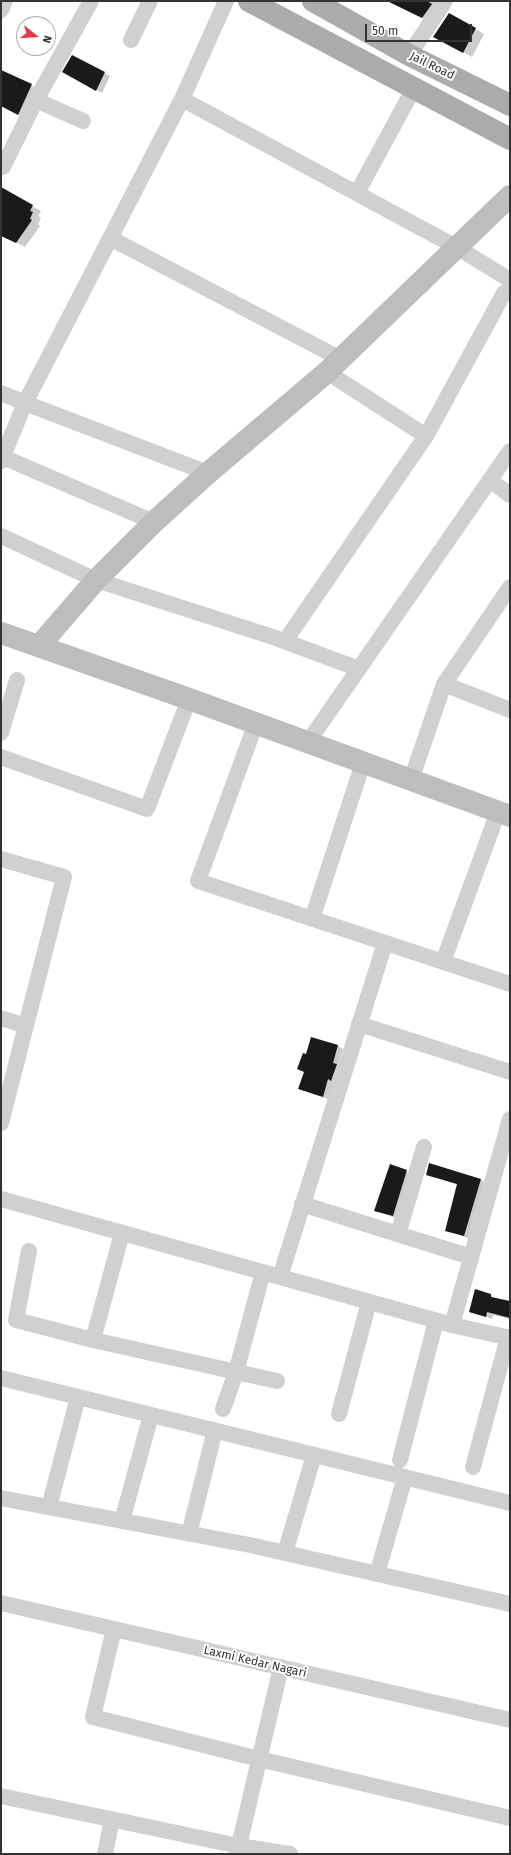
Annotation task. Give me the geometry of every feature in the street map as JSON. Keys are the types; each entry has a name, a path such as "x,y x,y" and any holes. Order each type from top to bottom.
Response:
{"main road":[{"path":"249,1 510,139"},
{"name":"Jail Road","path":"313,1 409,55 510,105"}],"street":[{"path":"1,10 5,1"},
{"path":"3,167 36,100 91,1"},
{"path":"131,40 150,1"},
{"path":"154,522 2,459 26,403 182,98 226,1"},
{"path":"409,55 445,1"},
{"path":"357,193 414,88"},
{"path":"182,98 458,248 510,280"},
{"path":"36,100 83,121"},
{"path":"39,646 96,580 154,522 208,473 334,366 458,248 510,196"},
{"path":"110,238 334,366 426,436"},
{"path":"286,641 426,436 504,293 510,292"},
{"path":"1,393 208,473"},
{"path":"308,742 510,451"},
{"path":"490,480 510,495"},
{"path":"1,536 96,580 286,641 359,669"},
{"path":"411,780 444,684 510,587"},
{"path":"1,633 256,723 504,814 443,962"},
{"path":"1,733 17,680"},
{"path":"444,684 510,710"},
{"path":"1,757 147,809 189,699"},
{"path":"256,723 198,881 510,984"},
{"path":"312,919 363,763"},
{"path":"1,859 64,877 26,1026 3,1104 1,1123"},
{"path":"280,1277 385,943"},
{"path":"1,1018 26,1026"},
{"path":"359,1024 510,1072"},
{"path":"452,1325 510,1119"},
{"path":"398,1234 424,1147"},
{"path":"1,1199 436,1321 509,1337 473,1467"},
{"path":"302,1204 471,1257"},
{"path":"93,1340 122,1233"},
{"path":"29,1251 16,1320 93,1340 277,1381"},
{"path":"222,1409 236,1372 263,1272"},
{"path":"339,1414 369,1302"},
{"path":"400,1460 436,1321"},
{"path":"1,1378 510,1503"},
{"path":"48,1507 78,1397"},
{"path":"122,1521 151,1415"},
{"path":"189,1534 215,1430"},
{"path":"285,1553 314,1455"},
{"path":"377,1574 405,1477"},
{"path":"1,1498 285,1553 510,1604"},
{"name":"Laxmi Kedar Nagari","path":"1,1604 510,1720"},
{"path":"114,1629 93,1717 259,1759 510,1818"},
{"path":"238,1850 280,1667"},
{"path":"1,1796 112,1819 238,1850 290,1854"},
{"path":"105,1854 112,1819"}],"building":[{"path":"387,1 427,1 432,4 422,18"},
{"path":"449,13 476,28 463,53 433,37"},
{"path":"72,55 105,72 96,91 62,72"},
{"path":"1,70 32,84 18,115 1,106"},
{"path":"1,187 33,205 30,211 33,212 30,219 32,220 16,243 1,236"},
{"path":"311,1037 338,1045 333,1063 337,1064 331,1081 328,1079 323,1097 298,1089 304,1072 297,1069 303,1053 306,1054"},
{"path":"429,1163 481,1179 464,1236 445,1231 457,1184 426,1175"},
{"path":"390,1164 407,1170 393,1216 374,1211"},
{"path":"475,1289 491,1294 491,1297 510,1301 510,1318 487,1312 486,1317 469,1312"}]}
